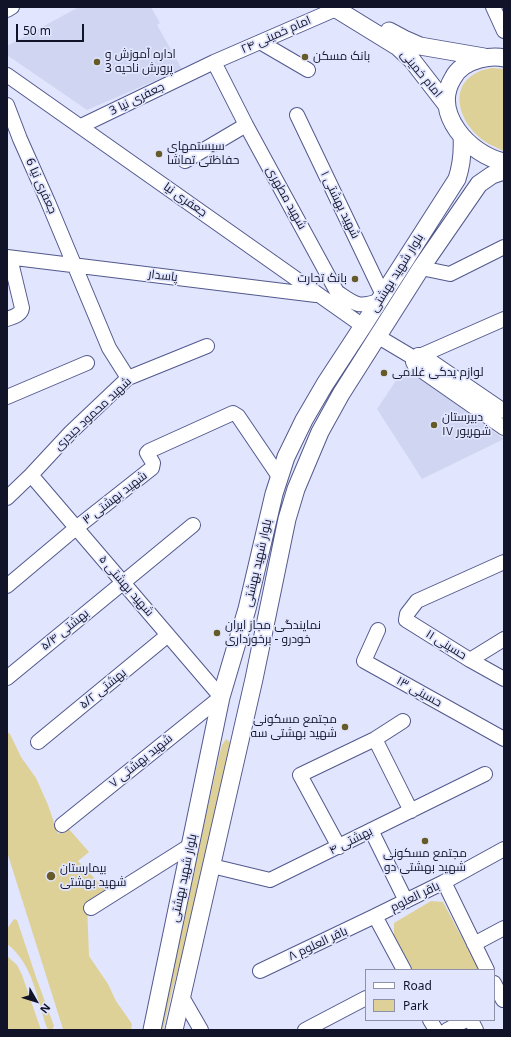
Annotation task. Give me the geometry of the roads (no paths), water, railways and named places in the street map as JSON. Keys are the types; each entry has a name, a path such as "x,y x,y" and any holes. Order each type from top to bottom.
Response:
{"main road":[{"name":"امام خمینی","path":"339,7 404,39 416,53 446,104 455,127 462,136"},
{"name":"امام خمینی","path":"416,53 498,57"},
{"path":"446,104 450,82 454,75 468,63 498,57"},
{"path":"462,136 488,157 504,162"},
{"name":"بلوار شهید بهشتی","path":"152,1030 221,697 247,609 274,494 286,457 304,420 325,384 459,174 463,154 462,136"},
{"name":"بلوار شهید بهشتی","path":"174,1030 212,866 287,519 296,489 320,432 341,394 421,268 479,184 492,175 504,170"},
{"path":"459,174 465,171 472,172 477,177 479,184"},
{"path":"363,326 377,336"},
{"path":"208,759 215,742 227,729 233,731 239,741"}],"street":[{"path":"7,10 12,7"},
{"name":"امام خمینی ۲۴","path":"214,62 339,7"},
{"path":"493,7 504,31"},
{"path":"260,42 308,70"},
{"name":"شهید مطهری","path":"214,62 328,296 361,305 381,298"},
{"name":"جعفری نیا 3","path":"81,126 214,62"},
{"name":"جعفری نیا","path":"7,75 328,296 344,312 363,326"},
{"name":"جعفری نیا 6","path":"7,105 109,348 128,378"},
{"name":"شهید بهشتی ۱","path":"297,115 381,298"},
{"path":"185,162 246,125"},
{"path":"421,268 450,274 504,247"},
{"path":"7,319 18,314 22,308 9,258"},
{"name":"پاسدار","path":"9,258 328,296"},
{"path":"341,359 348,345 349,337 348,324 344,312"},
{"path":"504,319 418,357 413,362 415,366 504,428"},
{"path":"377,336 418,357 500,405"},
{"name":"شهید محمود حیدری","path":"7,498 128,378 207,346"},
{"path":"7,397 87,363"},
{"name":"شهید بهشتی ۳","path":"76,528 152,468 153,463 147,453 149,451 233,413 238,416 280,478"},
{"path":"7,486 31,475"},
{"name":"شهید بهشتی ۵","path":"31,475 221,697"},
{"name":"بهشتی ۵/۴","path":"7,678 192,525"},
{"path":"7,586 76,528"},
{"name":"حسینی ۱۱","path":"504,562 417,601 407,614 406,620 470,660 504,679"},
{"name":"حسینی ۱۳","path":"378,630 364,661 504,739"},
{"name":"بهشتی ۵/۲","path":"38,742 168,635"},
{"path":"470,660 504,639"},
{"name":"شهید بهشتی ۷","path":"62,825 221,697"},
{"path":"339,847 300,775 374,739 403,722"},
{"path":"374,739 411,811"},
{"name":"بهشتی ۴","path":"212,866 270,880 485,774"},
{"path":"371,830 406,901"},
{"path":"91,908 191,846"},
{"path":"444,882 504,849"},
{"name":"باقر العلوم","path":"403,969 375,916 444,882 486,969"},
{"name":"باقر العلوم ۸","path":"260,971 375,916"},
{"path":"474,944 504,928"},
{"path":"495,986 500,1002"},
{"path":"182,997 201,1030"},
{"path":"305,1030 365,999"},
{"path":"431,1021 436,1030"},
{"path":"447,1030 464,1021"},
{"path":"472,1021 476,1030"}],"place":[{"name":"بانک مسکن","path":"305,57"},
{"name":"اداره آموزش و پرورش ناحیه 3","path":"97,62"},
{"name":"سیستمهای حفاظتی تماشا","path":"159,154"},
{"name":"بانک تجارت","path":"355,279"},
{"name":"لوازم یدکی غلامی","path":"384,373"},
{"name":"دبیرستان ۱۷ شهریور","path":"434,425"},
{"name":"نمایندگی مجاز ایران خودرو - برخورداری","path":"217,633"},
{"name":"مجتمع مسکونی شهید بهشتی سه","path":"345,727"},
{"name":"مجتمع مسکونی شهید بهشتی دو","path":"425,841"},
{"name":"بیمارستان شهید بهشتی","path":"51,876"}]}
